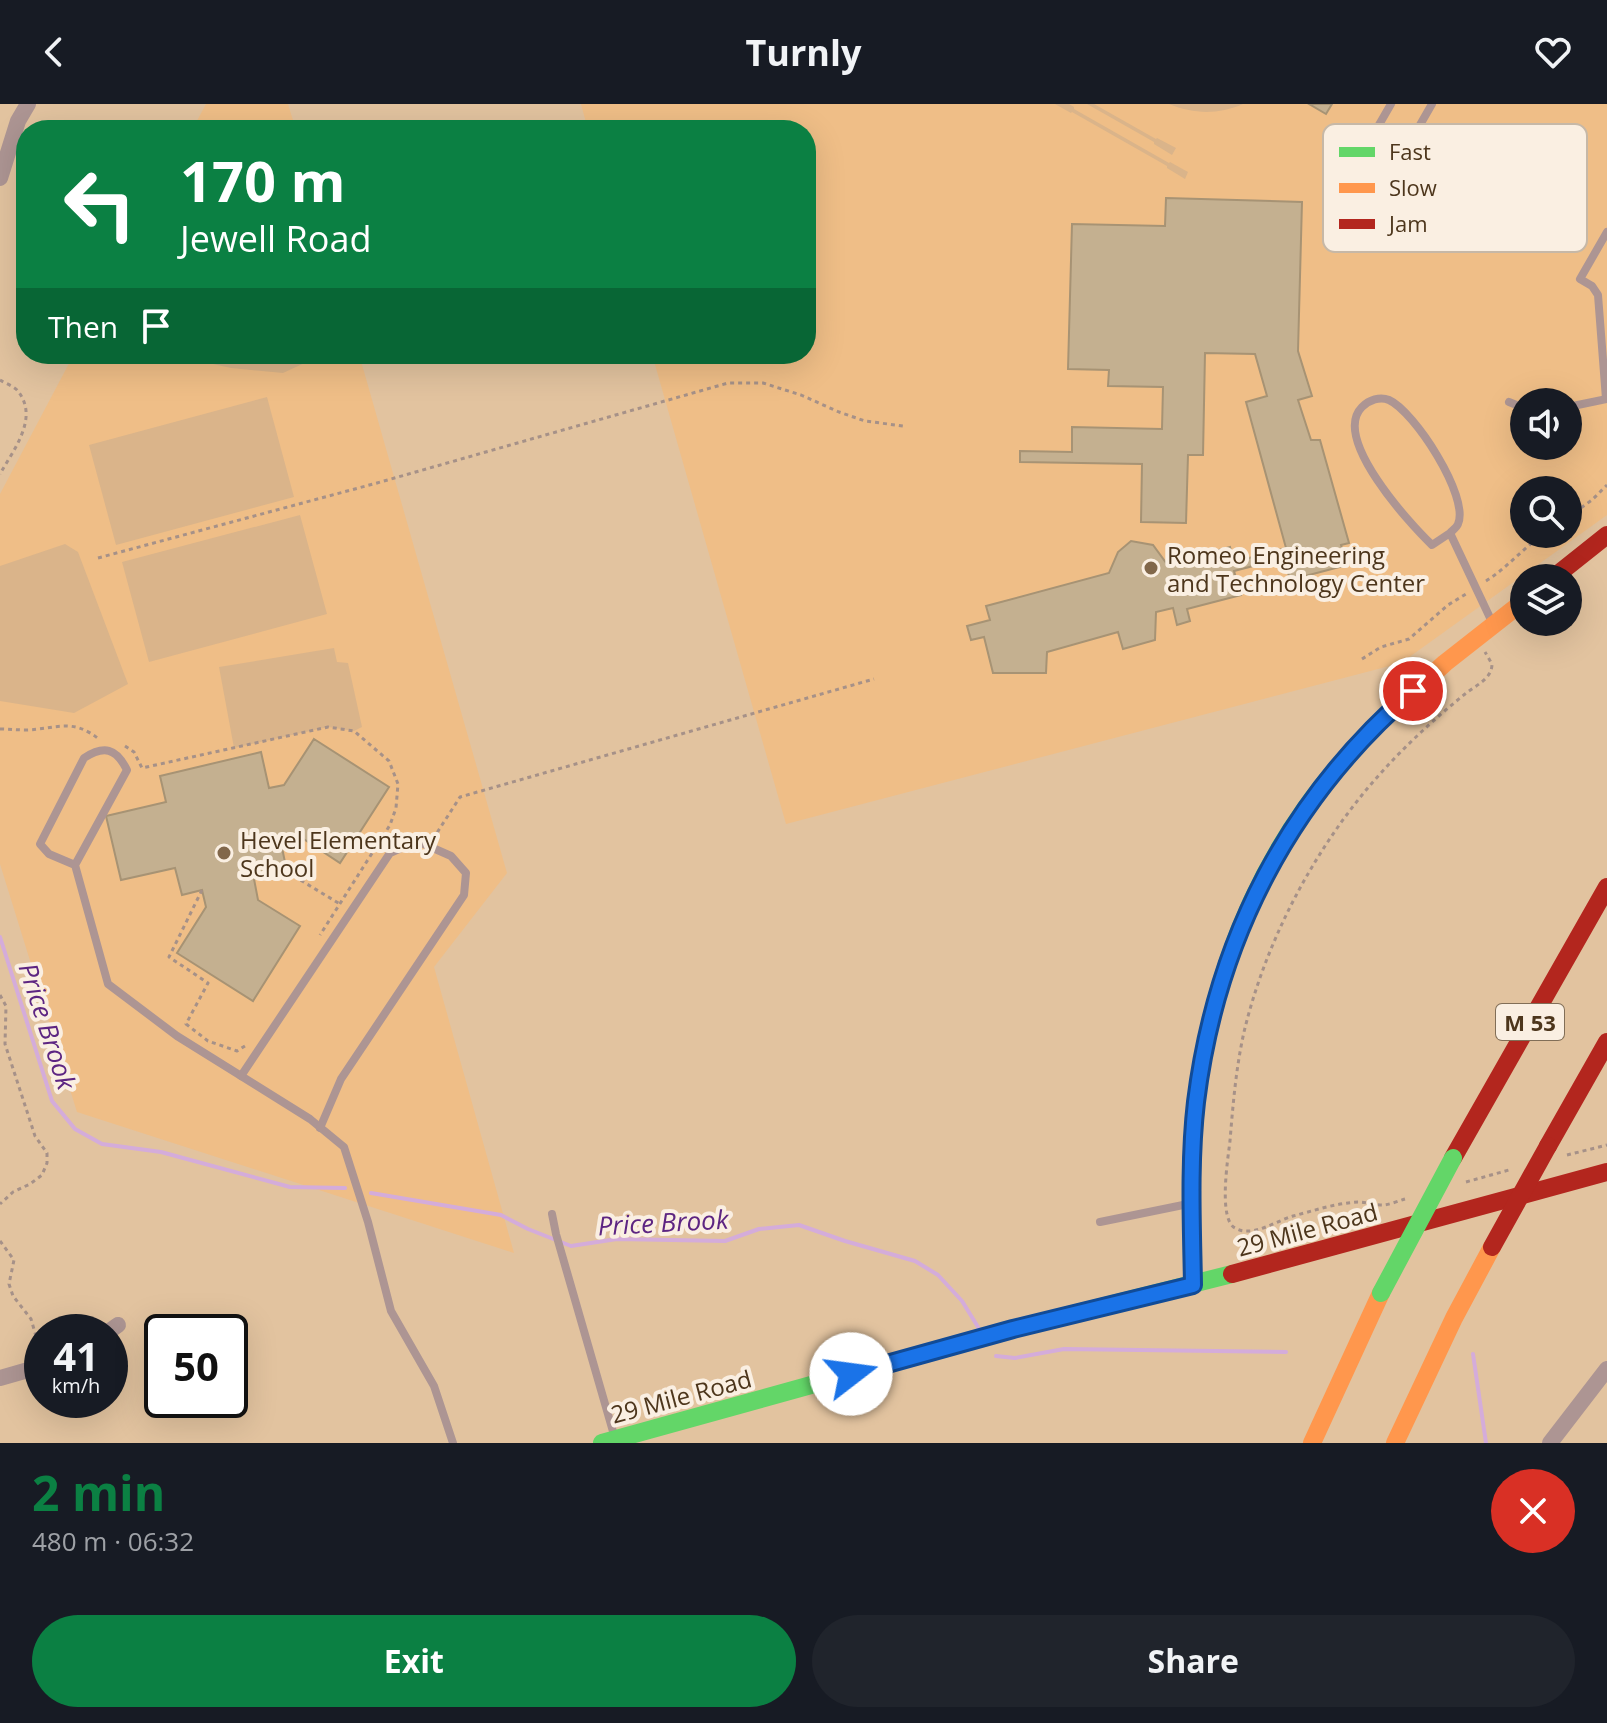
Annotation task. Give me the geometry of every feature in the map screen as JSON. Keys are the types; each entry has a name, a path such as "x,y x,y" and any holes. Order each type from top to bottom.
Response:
{"main road":[{"path":"1571,564 1607,535"},
{"path":"1193,1285 1192,1144 1196,1104 1207,1035 1237,934 1289,832 1336,768 1407,696 1510,612"},
{"name":"M 53","path":"1312,1443 1381,1293 1453,1158 1607,887"},
{"path":"1395,1443 1440,1346 1492,1247 1607,1042"},
{"name":"29 Mile Road","path":"609,1441 1013,1329 1193,1285 1607,1172"}],"street":[{"path":"0,178 16,127"},
{"path":"0,1378 24,1366"},
{"path":"1550,1443 1607,1369"}],"lane":[{"path":"1379,124 1391,104"},
{"path":"1421,124 1432,104"},
{"path":"1582,404 1606,399 1598,295 1592,286 1580,279 1607,232"},
{"path":"1387,399 1411,418 1426,436 1439,458 1460,513 1458,524 1450,533 1432,545 1400,512 1372,472 1355,422 1358,410 1366,403 1387,399"},
{"path":"1450,533 1493,625"},
{"path":"75,865 49,854 40,844 84,758 95,751 108,751 121,758 127,770 75,865 108,984 177,1036 310,1119 344,1147 368,1222 391,1311 434,1386 453,1443"},
{"path":"241,1076 390,853 417,841 451,856 466,873 464,895 341,1079 320,1128"},
{"path":"1100,1222 1193,1203"},
{"path":"552,1214 609,1441"}],"path":[{"path":"0,380 16,388 27,408 24,430 0,474"},
{"path":"98,558 377,483 728,383 763,383 865,421 903,426"},
{"path":"1582,507 1607,485"},
{"path":"1362,659 1381,647 1409,639 1448,605 1497,574 1526,548"},
{"path":"1366,1202 1317,1210 1245,1231 1230,1225 1226,1209 1228,1162 1234,1092 1244,1031 1267,955 1331,836 1404,749 1489,675 1492,664 1483,651"},
{"path":"428,846 460,797 874,679"},
{"path":"0,729 27,730 66,725 90,732 100,741"},
{"path":"125,746 134,752 142,768 328,727 354,731 389,761 398,784 396,808 390,825 316,941"},
{"path":"287,872 340,904"},
{"path":"202,890 169,957 208,983 186,1024 208,1041 237,1051 253,1041"},
{"path":"0,995 6,1006 5,1044 35,1136 47,1153 47,1163 42,1175 13,1192 0,1204"},
{"path":"0,1241 14,1260 9,1284 13,1296 27,1314"}],"shaded area":[{"path":"206,104 288,104 293,120 197,120"},
{"path":"581,104 1607,104 1607,515 1582,533 1582,476 1510,476 1510,548 1561,548 1539,564 1510,564 1510,585 1401,663 786,824 655,364 816,364 816,120 585,120"},
{"path":"1055,104 1069,104 1188,172 1185,179 1167,166"},
{"path":"1087,104 1094,104 1176,148 1172,155"},
{"path":"1169,104 1243,104 1206,112"},
{"path":"69,364 362,364 507,873 434,967 514,1253 77,1112 0,864 0,494"},
{"path":"213,364 302,364 283,373"},
{"path":"267,397 294,497 116,545 89,445"},
{"path":"300,515 327,614 149,662 122,562"},
{"path":"65,544 78,552 128,684 74,713 0,701 0,566"},
{"path":"334,648 337,662 348,663 362,727 354,731 328,727 234,748 219,667"}],"building":[{"path":"1309,104 1332,104 1326,114"},
{"path":"1166,198 1302,202 1298,351 1312,396 1298,400 1311,440 1320,440 1349,543 1341,545 1347,565 1290,580 1284,558 1234,571 1241,595 1187,609 1190,621 1177,625 1173,608 1156,612 1155,640 1123,649 1118,632 1047,652 1046,673 993,673 984,637 971,640 967,626 990,620 986,606 1109,573 1118,552 1131,541 1153,545 1167,564 1230,547 1234,562 1286,548 1246,402 1267,396 1255,354 1205,353 1203,455 1188,455 1186,523 1141,522 1142,464 1020,462 1020,451 1072,452 1072,427 1162,429 1163,387 1108,386 1109,370 1068,369 1072,224 1165,226"},
{"path":"314,739 389,787 340,863 296,834 280,838 287,872 254,879 258,900 300,926 253,1001 177,953 206,907 202,890 182,895 175,868 121,880 106,816 166,802 160,776 261,752 269,788 284,785"}],"waterway":[{"name":"Price Brook","path":"0,937 52,1101 75,1129 102,1144 161,1152 290,1187 345,1188"},
{"name":"Price Brook","path":"371,1193 501,1215 571,1246 617,1239 725,1241 759,1229 799,1225 915,1261 938,1275 962,1301 978,1327"},
{"name":"Price Brook","path":"996,1356 1015,1358 1064,1349 1286,1352"},
{"name":"Price Brook","path":"1473,1354 1486,1443"}],"traffic: fast":[{"path":"1193,1285 1192,1166 1198,1085 1215,1001 1228,960 1261,881 1282,844 1321,788 1372,729"},
{"path":"1381,1293 1453,1158"},
{"path":"602,1443 1013,1329 1232,1274"}],"traffic: slow":[{"path":"1372,729 1445,663 1510,612"},
{"path":"1395,1443 1454,1318 1492,1247"},
{"path":"1312,1443 1381,1293"}],"traffic: jam":[{"path":"1571,564 1607,535"},
{"path":"1453,1158 1607,887"},
{"path":"1548,1146 1607,1042"},
{"path":"1492,1247 1548,1146"},
{"path":"1232,1274 1607,1172"}],"place":[{"name":"Romeo Engineering and Technology Center","path":"1151,568"},
{"name":"Hevel Elementary School","path":"224,853"}],"route":[{"path":"851,1374 1013,1329 1193,1285 1192,1144 1196,1104 1207,1035 1237,934 1272,862 1310,801 1369,732 1413,691"}]}
